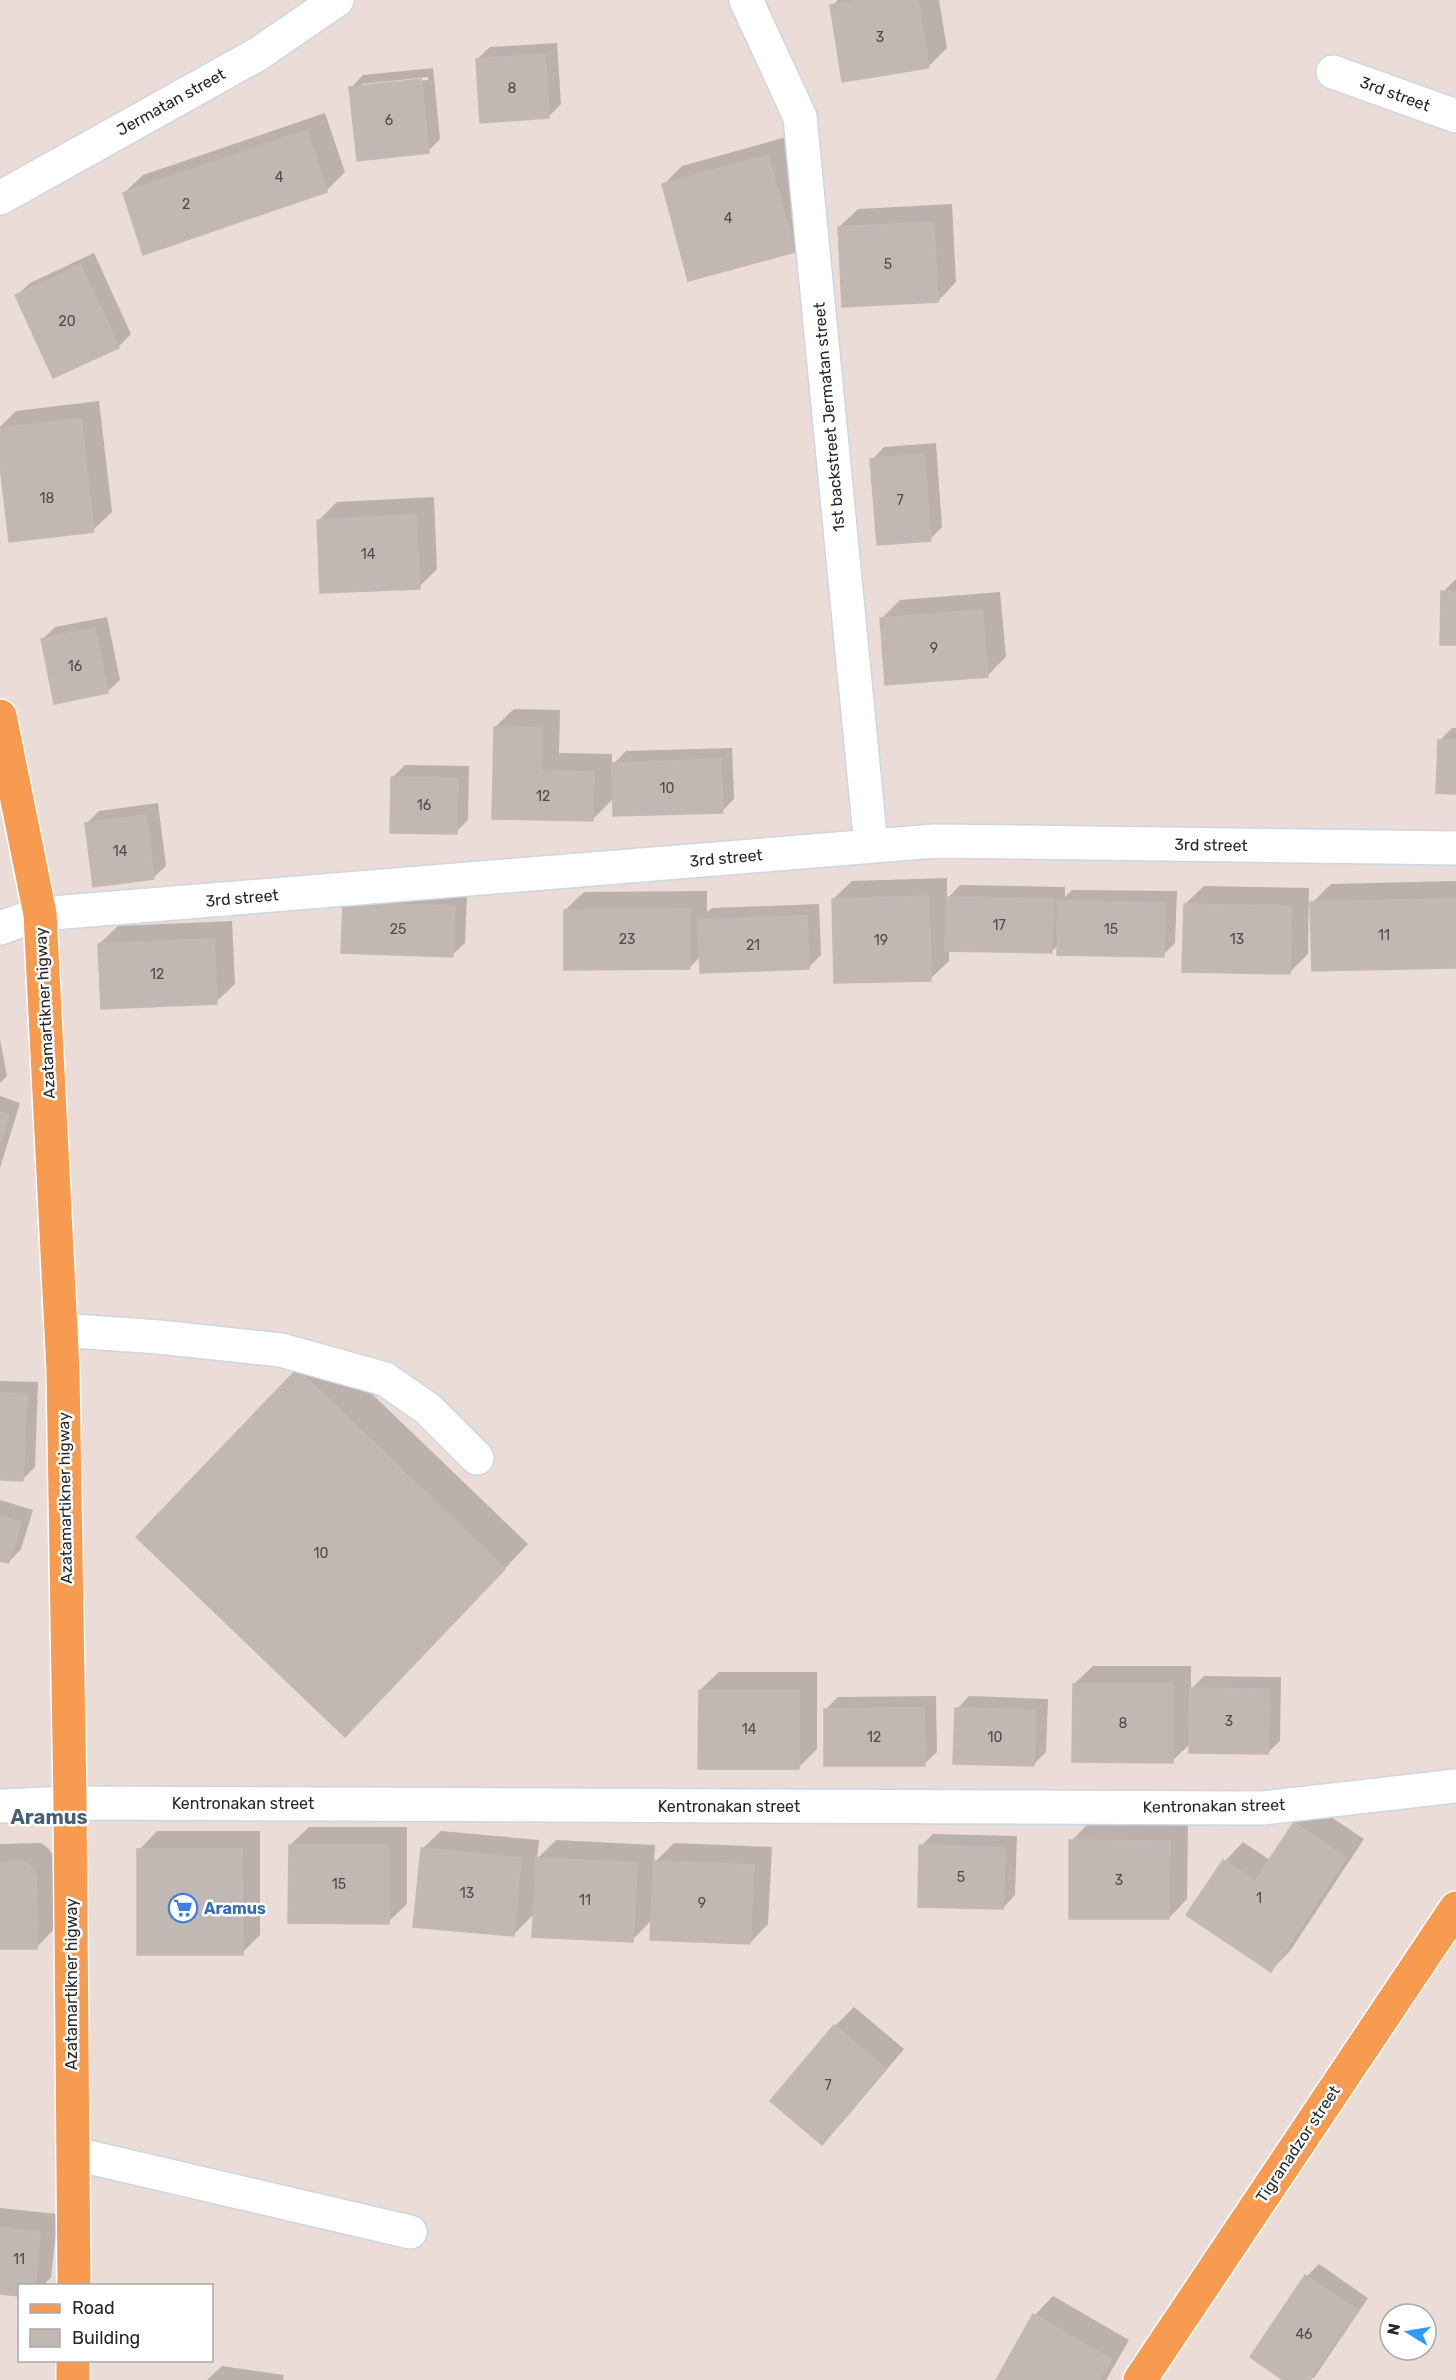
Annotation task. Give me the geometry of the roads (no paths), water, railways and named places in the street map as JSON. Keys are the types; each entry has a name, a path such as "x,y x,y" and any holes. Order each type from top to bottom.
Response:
{"main road":[{"name":"Azatamartikner higway","path":"0,716 40,914 60,1330 70,1803 71,2153 74,2284"},
{"name":"Tigranadzor street","path":"1140,2380 1456,1908"},
{"path":"73,2362 73,2380"}],"street":[{"name":"Jermatan street","path":"0,198 258,54 337,0"},
{"name":"1st backstreet Jermatan street","path":"746,0 800,117 870,846"},
{"name":"3rd street","path":"1333,72 1456,116"},
{"name":"3rd street","path":"0,928 40,914 935,841 1456,848"},
{"path":"60,1330 159,1337 281,1350 385,1379 428,1408 477,1458"},
{"name":"Kentronakan street","path":"0,1806 70,1803 1263,1808 1456,1786"},
{"path":"71,2153 410,2232"}],"place":[{"name":"Aramus","path":"183,1908"}],"district":[{"name":"Aramus","path":"49,1817"}]}
